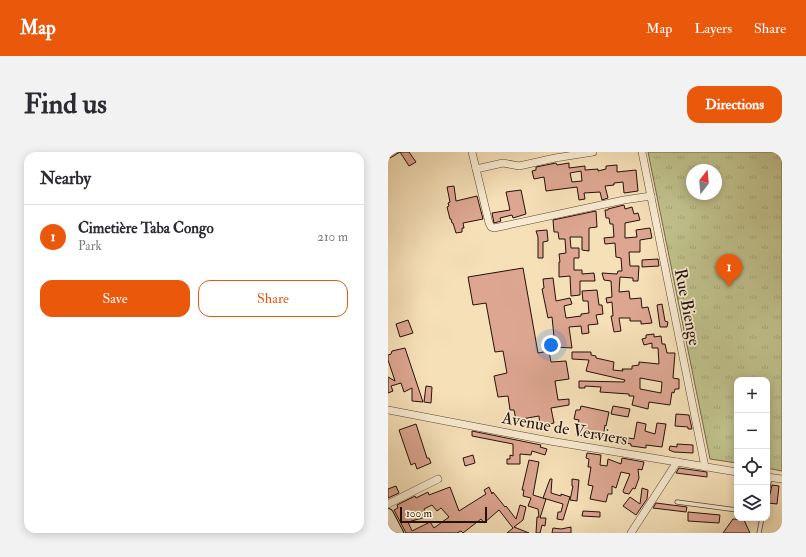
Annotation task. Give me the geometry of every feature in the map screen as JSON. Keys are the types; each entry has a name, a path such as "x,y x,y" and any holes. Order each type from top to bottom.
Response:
{"main road":[{"path":"388,514 397,533"}],"street":[{"path":"472,152 485,207 491,227 494,228 624,200 651,196"},
{"path":"476,169 503,163 519,166 593,152"},
{"name":"Rue Bienge","path":"642,152 705,467"},
{"name":"Avenue de Verviers","path":"388,410 734,472"},
{"path":"631,533 677,462"},
{"path":"770,477 782,479"},
{"path":"388,504 438,479"}],"lane":[{"path":"677,502 734,510"},
{"path":"760,533 762,521"}],"green space":[{"path":"648,152 782,152 782,471 770,469 770,377 734,377 734,463 710,459"}],"building":[{"path":"388,152 400,152 390,158"},
{"path":"400,152 409,152 416,162 409,166"},
{"path":"556,163 557,165 569,163 569,168 585,166 585,170 598,169 598,171 606,169 606,166 617,165 617,172 636,170 638,191 624,193 623,182 614,183 614,185 605,186 608,198 602,200 600,192 584,193 585,199 579,200 577,187 546,191 544,177 534,179 532,171 536,170 536,167","holes":["581,171 582,181 572,182 570,173"]},
{"path":"454,186 456,201 477,196 483,219 463,223 464,228 462,228 462,232 456,233 447,207 449,206 448,203 450,202 447,187"},
{"path":"521,190 526,214 513,218 512,215 500,218 501,221 494,223 492,213 510,210 506,192"},
{"path":"624,205 625,209 632,207 634,214 638,213 640,220 625,223 625,238 637,237 636,230 650,228 652,238 640,240 640,252 629,252 630,266 639,266 638,281 633,281 633,278 620,277 619,292 629,291 630,299 641,298 642,308 648,307 652,323 641,324 641,321 630,321 630,318 619,318 621,331 614,332 611,316 613,316 612,302 607,303 606,298 612,297 611,281 604,280 602,273 617,274 618,271 622,271 621,258 616,257 615,243 605,244 604,238 614,237 613,224 610,224 609,218 606,218 605,210"},
{"path":"596,211 597,227 589,228 589,251 582,250 582,237 570,237 571,248 579,248 579,258 574,258 574,270 582,270 582,274 594,273 595,281 580,281 580,295 571,296 570,276 559,277 559,254 566,253 565,239 559,239 558,232 554,232 553,220"},
{"path":"547,230 548,241 543,242 543,258 538,258 538,237 536,231"},
{"path":"658,259 659,266 642,267 642,260"},
{"path":"523,268 538,353 549,351 551,362 566,361 569,379 555,381 558,400 569,399 569,405 551,408 554,423 540,426 539,416 516,420 514,410 510,410 508,396 498,397 494,376 507,373 503,351 495,352 486,303 473,305 468,277"},
{"path":"553,278 556,301 570,298 572,304 564,306 566,318 581,316 581,314 589,313 588,301 583,301 582,291 597,290 599,305 602,305 603,314 596,315 598,324 588,325 589,333 582,334 581,326 569,327 572,348 555,347 552,317 548,318 542,289 544,288 543,279"},
{"path":"662,304 665,321 668,322 667,327 660,327 657,305"},
{"path":"408,320 413,333 400,337 396,324"},
{"path":"654,334 654,337 661,336 662,344 665,344 667,353 675,353 673,378 679,379 679,389 675,389 674,393 672,392 670,405 649,402 648,409 632,405 634,396 629,396 629,394 600,392 601,387 585,386 585,388 579,388 579,381 624,382 625,380 586,371 589,360 572,359 572,352 591,352 591,355 596,356 596,358 614,362 613,370 623,371 622,369 632,369 632,366 639,365 639,362 659,364 658,348 652,348 652,343 644,345 642,339 646,338 646,335","holes":["640,378 662,382 661,393 640,389"]},
{"path":"405,348 423,402 412,401 412,388 404,392 401,383 391,386 393,391 388,393 388,377 395,381 388,360 388,355 391,354 392,351"},
{"path":"426,386 432,387 431,403 424,402"},
{"path":"581,406 609,412 603,438 576,435 579,420 574,419 576,410 580,410"},
{"path":"613,406 630,409 628,417 611,414"},
{"path":"676,414 689,415 692,429 688,429 688,427 675,426"},
{"path":"637,422 646,424 645,431 655,434 657,423 666,424 662,447 646,445 646,448 631,446 631,444 612,440 613,435 634,439"},
{"path":"416,424 427,458 429,458 431,463 417,469 415,463 411,465 399,430"},
{"path":"472,431 541,445 540,447 547,449 545,455 532,451 531,455 520,454 520,464 507,464 507,459 510,459 510,455 513,456 513,444 472,436"},
{"path":"677,444 693,445 693,453 674,452 669,450 670,446 677,447"},
{"path":"587,453 601,455 600,465 607,466 608,459 621,464 622,458 644,462 642,470 638,469 639,478 635,489 633,488 629,494 624,493 623,491 630,474 621,472 616,488 612,486 612,494 608,494 606,502 590,499 593,486 588,485 591,467 588,467 589,459 586,458"},
{"path":"473,455 475,463 465,466 463,458"},
{"path":"529,460 539,462 533,495 546,499 540,518 546,518 545,526 542,525 540,533 536,533 537,517 539,517 538,509 528,506 531,498 523,496 524,490 522,490"},
{"path":"679,468 707,472 707,477 676,473"},
{"path":"550,479 552,479 551,493 570,497 563,520 557,519 558,512 561,512 563,504 543,498"},
{"path":"572,479 579,480 577,501 570,500 573,486"},
{"path":"772,485 779,486 777,504 770,503"},
{"path":"396,486 399,493 388,498 388,489"},
{"path":"450,487 459,511 486,494 484,490 489,487 492,494 493,492 516,519 520,505 526,507 523,520 514,527 529,533 507,533 513,528 499,510 484,523 481,519 463,533 461,531 457,533 406,533 394,510 398,508 397,505 415,496 416,498 428,492 429,495","holes":["432,505 437,511 441,508 449,517 434,528 430,522 412,531 408,522 426,517 425,516 427,515 424,509"]},
{"path":"642,488 648,490 647,499 636,515 623,506 630,497 640,504"},
{"path":"656,503 687,507 686,512 653,508"},
{"path":"583,511 600,512 600,517 582,516"},
{"path":"688,512 720,515 719,523 688,521"},
{"path":"733,519 734,521 744,521 750,533 723,533"},
{"path":"571,527 571,533 552,533 553,528 561,529"}],"place":[{"name":"Cimetière Taba Congo","path":"729,287"}]}
